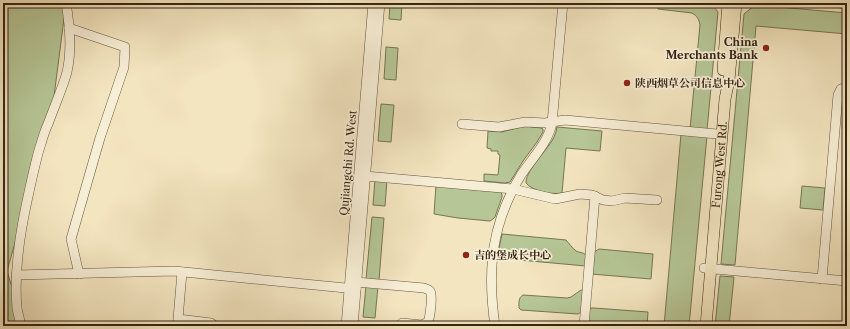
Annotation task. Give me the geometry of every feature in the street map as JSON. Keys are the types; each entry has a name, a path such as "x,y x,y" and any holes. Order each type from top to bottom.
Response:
{"main road":[{"path":"699,326 708,269 728,3"},
{"name":"Furong West Rd.","path":"706,326 708,269 736,3"}],"street":[{"path":"21,326 17,309 16,275 23,222 32,174 67,72 70,48 66,3"},
{"name":"Qujiangchi Rd. West","path":"352,326 374,3"},
{"name":"Qujiangchi Rd. West","path":"346,326 354,286 380,3"},
{"path":"495,326 491,292 491,266 494,240 498,224 513,189 548,136 551,129 563,3"},
{"path":"839,3 847,4"},
{"path":"69,28 125,47 124,68 100,138 71,239 79,274"},
{"path":"822,278 838,95 841,89 847,87"},
{"path":"462,124 499,127 525,122 545,123 565,120 717,134"},
{"path":"365,176 513,189 555,199 580,194 595,196 603,200 612,201 625,198 658,200"},
{"path":"584,326 595,196"},
{"path":"708,269 847,281"},
{"path":"16,275 174,271 354,286 427,289 431,294 429,321 421,326 402,323"},
{"path":"182,272 178,319 211,323 215,326"}],"green space":[{"path":"3,3 66,3 52,112 7,271 24,326 3,326"},
{"path":"390,3 402,3 401,20 389,19"},
{"path":"659,3 711,3 718,12 707,130 690,129 700,25 699,21 692,13 658,9"},
{"path":"755,5 847,13 847,34 756,26 735,265 721,264 744,14"},
{"path":"386,47 398,48 396,80 384,79"},
{"path":"381,104 394,105 391,142 378,141"},
{"path":"524,126 541,128 543,129 543,132 510,182 484,181 484,174 498,175 500,155 498,154 498,151 491,151 491,149 487,148 488,131 502,132"},
{"path":"557,127 602,131 600,151 566,148 562,193 543,192 529,186 526,183 526,179 531,169 553,139"},
{"path":"681,134 707,136 689,326 664,326"},
{"path":"375,179 387,180 385,206 373,205"},
{"path":"436,185 501,192 502,197 495,217 490,221 434,214"},
{"path":"802,186 825,188 823,210 800,208"},
{"path":"372,217 384,218 379,280 366,279"},
{"path":"502,234 566,240 576,251 586,255 586,266 497,258"},
{"path":"599,249 653,254 651,279 591,274 594,252"},
{"path":"720,276 734,277 729,326 715,326"},
{"path":"366,285 378,286 375,318 363,317"},
{"path":"583,290 581,312 578,314 521,310 519,308 519,302 521,296 523,295 567,298"},
{"path":"591,308 648,312 647,326 589,326 589,310"}],"place":[{"name":"China Merchants Bank","path":"766,48"},
{"name":"陕西烟草公司信息中心","path":"627,83"},
{"name":"吉的堡成长中心","path":"466,255"}]}
